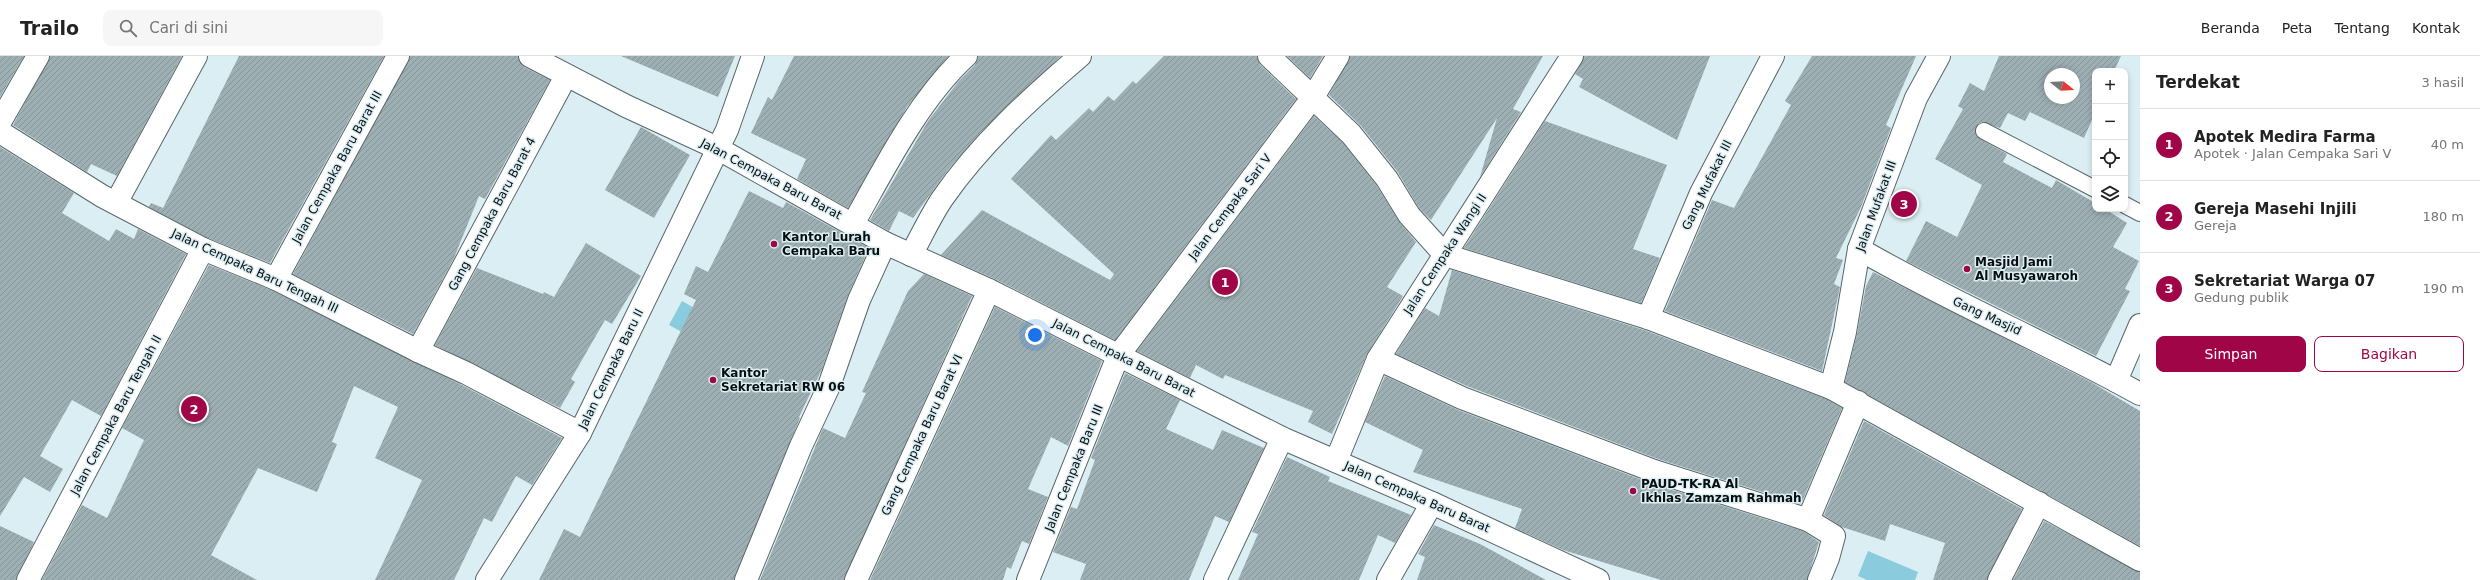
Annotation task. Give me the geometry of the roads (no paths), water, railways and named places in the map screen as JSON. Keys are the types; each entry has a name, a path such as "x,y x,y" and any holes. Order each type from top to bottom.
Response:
{"street":[{"path":"0,122 38,56"},
{"path":"116,203 196,56"},
{"name":"Jalan Cempaka Baru Barat III","path":"276,279 398,56"},
{"name":"Jalan Cempaka Baru Barat","path":"530,56 566,76 717,148 885,243 911,256 989,290 1282,438 1432,503 1588,578"},
{"name":"Jalan Cempaka Baru II","path":"487,580 580,433 726,130 753,56"},
{"path":"853,224 906,132 954,66 966,56"},
{"path":"911,256 942,200 976,155 1018,111 1080,56"},
{"path":"1269,56 1351,134 1387,179 1409,215 1445,255 1648,318 1831,388 2140,560"},
{"name":"Jalan Cempaka Sari V","path":"1118,356 1313,97 1338,56"},
{"name":"Jalan Cempaka Wangi II","path":"1336,462 1378,359 1572,56"},
{"name":"Gang Mufakat III","path":"1648,318 1701,193 1773,56"},
{"name":"Jalan Mufakat III","path":"1831,388 1845,332 1858,249 1916,98 1940,56"},
{"name":"Gang Cempaka Baru Barat 4","path":"418,351 566,76"},
{"name":"Jalan Cempaka Baru Tengah III","path":"0,132 116,203 203,249 276,279 418,351 466,373 580,433"},
{"path":"746,580 801,446 829,386 859,300 885,243"},
{"name":"Jalan Cempaka Baru Tengah II","path":"28,580 203,249"},
{"name":"Gang Masjid","path":"1858,249 1912,280 2045,344 2140,394"},
{"name":"Gang Cempaka Baru Barat VI","path":"856,580 989,290"},
{"path":"2116,381 2140,326"},
{"name":"Jalan Cempaka Baru III","path":"1028,580 1118,356"},
{"path":"1378,359 1462,398 1654,471 1808,520 1834,536 1828,558 1819,580"},
{"path":"1808,520 1858,402"},
{"path":"1215,580 1282,438"},
{"path":"1388,580 1432,503"},
{"path":"2000,580 2039,503"}],"lane":[{"path":"1984,131 2092,187"},
{"path":"2128,207 2140,213"}],"place":[{"name":"Sekretariat Warga 07","path":"1904,204"},
{"name":"Kantor Lurah Cempaka Baru","path":"774,244"},
{"name":"Masjid Jami Al Musyawaroh","path":"1967,269"},
{"name":"Apotek Medira Farma","path":"1225,282"},
{"name":"Kantor Sekretariat RW 06","path":"713,380"},
{"name":"Gereja Masehi Injili","path":"194,409"},
{"name":"PAUD-TK-RA Al Ikhlas Zamzam Rahmah","path":"1633,491"}]}
